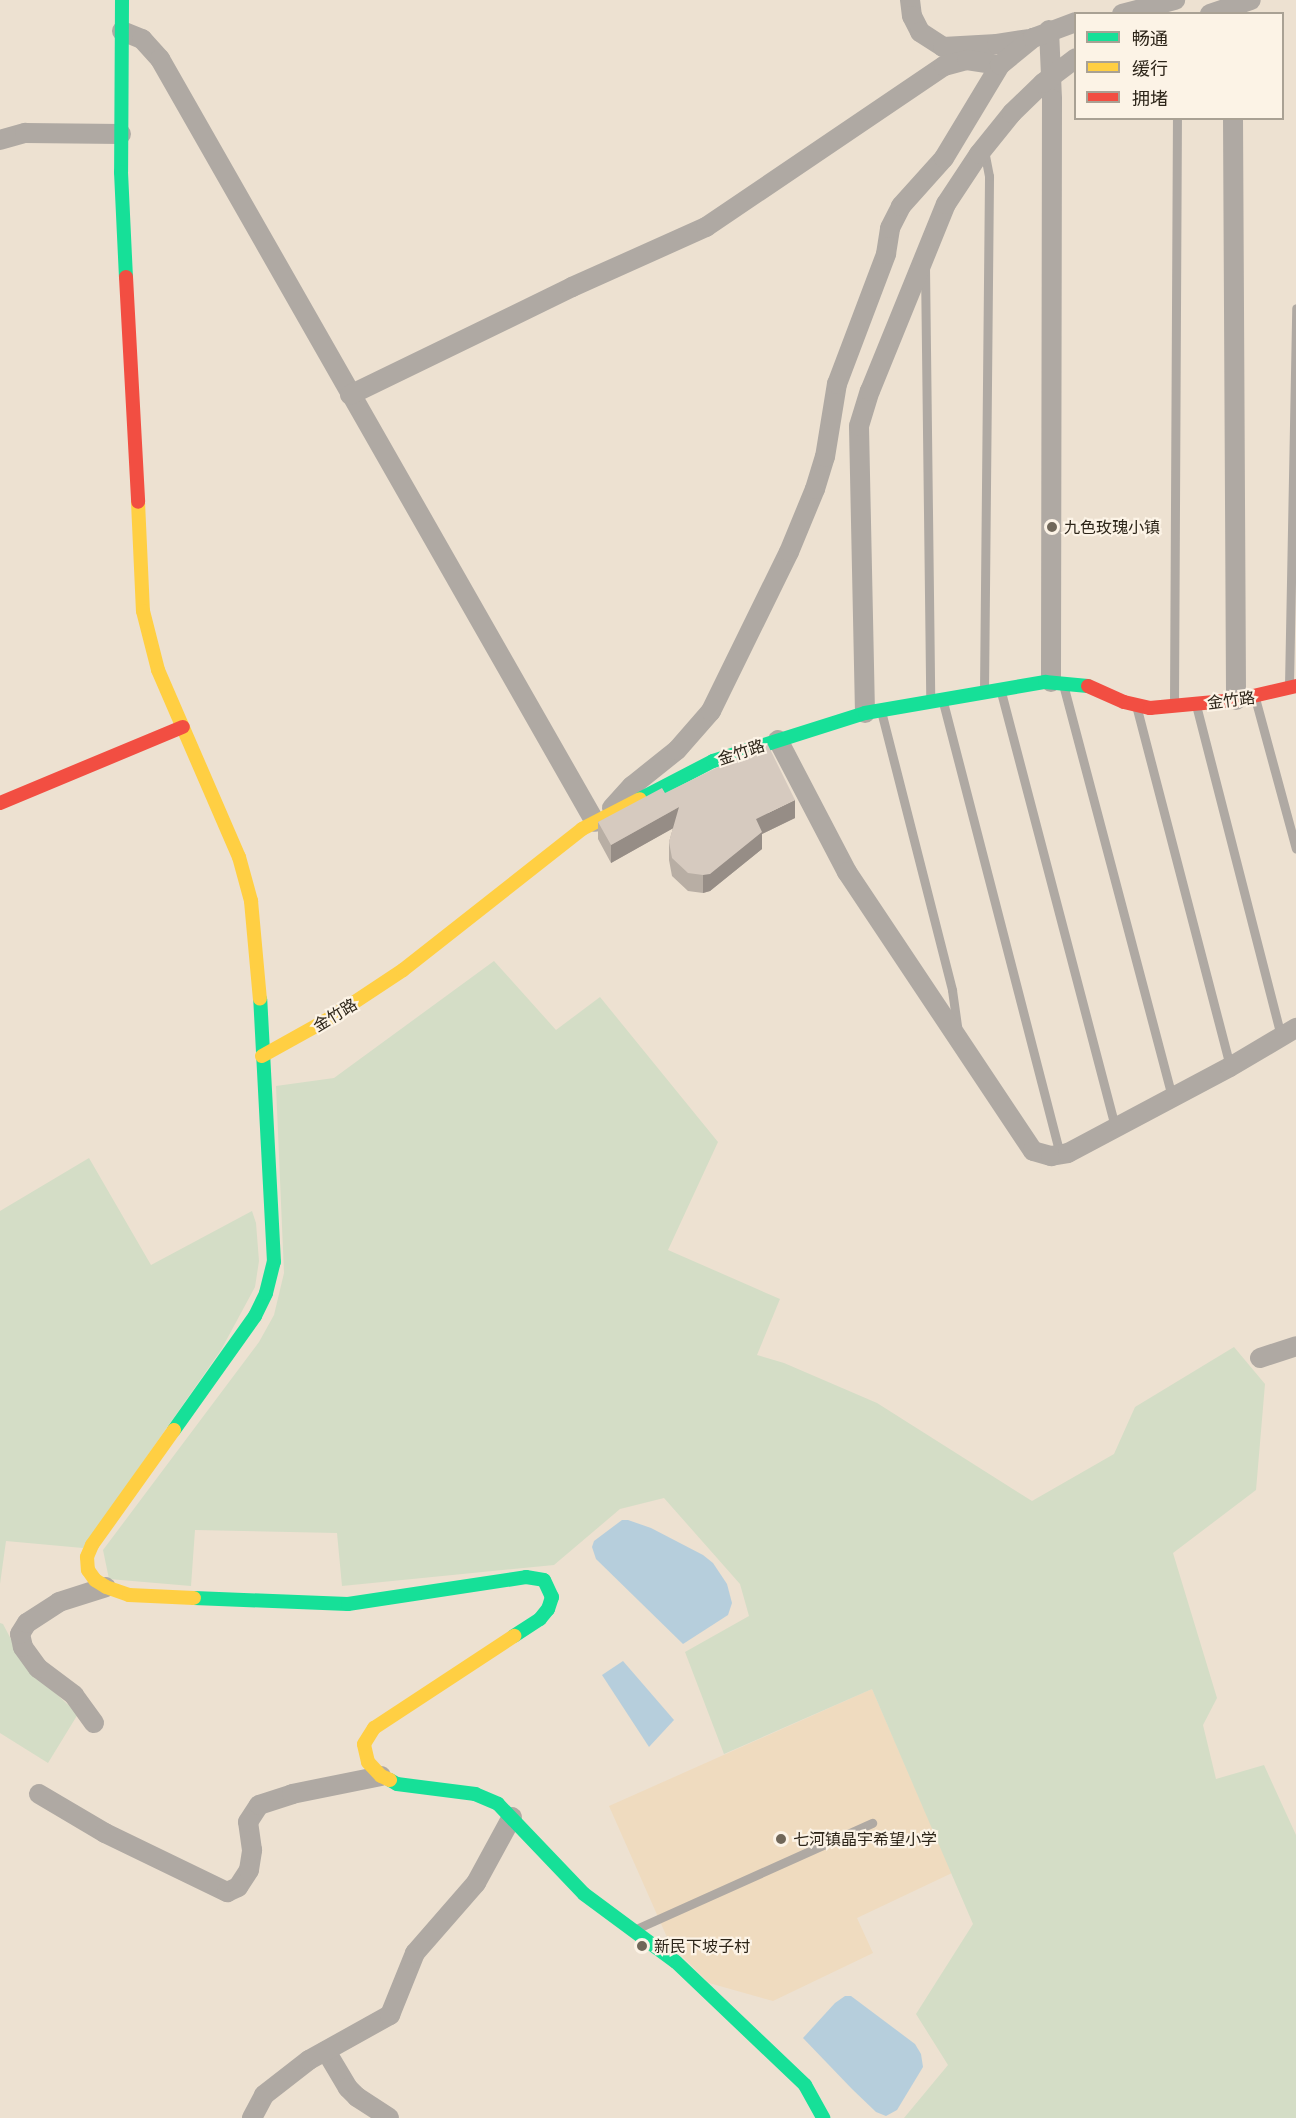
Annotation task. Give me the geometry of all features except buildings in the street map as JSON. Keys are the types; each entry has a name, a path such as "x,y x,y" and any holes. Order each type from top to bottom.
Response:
{"main road":[{"path":"122,0 121,172 143,611 153,656 239,857 248,890 255,927 274,1262 272,1275 255,1316 92,1545 87,1557 88,1570 95,1580 106,1587 129,1595 348,1604 526,1577 544,1580 552,1597 548,1609 540,1619 369,1733 363,1750 368,1762 381,1776 397,1784 475,1794 493,1800 585,1894 676,1962 805,2085 824,2118"},
{"name":"金竹路","path":"262,1056 333,1017 375,989 582,830 713,761 873,712 1057,682 1086,685 1137,706 1150,708 1245,699 1293,687"},
{"path":"0,803 183,727"}],"street":[{"path":"910,0 912,16 920,32 943,47 997,44 1041,34 1074,23"},
{"path":"1130,12 1175,0"},
{"path":"1232,10 1251,0"},
{"path":"122,31 142,39 160,59 350,395 600,819 632,786 690,737 720,696 789,552 815,489 830,433 837,384 886,254 894,217 908,195 944,158 1000,65 1041,34"},
{"path":"1041,34 1051,77 1057,682"},
{"path":"350,395 572,287 706,227 944,66 968,60 1000,65"},
{"path":"873,712 859,426 870,391 946,204 983,148 1012,113 1074,60"},
{"path":"1233,120 1245,699"},
{"path":"0,140 25,133 122,134"},
{"path":"778,740 847,872 1033,1151 1045,1155 1060,1155 1172,1098 1289,1033"},
{"path":"1260,1358 1296,1346"},
{"path":"94,1723 74,1695 39,1668 24,1647 20,1634 27,1623 59,1602 106,1587"},
{"path":"39,1794 105,1833 227,1892 238,1887 249,1870 252,1850 248,1822 259,1805 292,1794 381,1776"},
{"path":"252,2118 264,2095 309,2060 390,2015 415,1953 476,1883 512,1817"},
{"path":"326,2051 348,2088 357,2097 389,2118"}],"lane":[{"path":"1174,706 1177,120"},
{"path":"983,148 989,176 984,693"},
{"path":"923,260 927,270 936,701 1060,1155"},
{"path":"1293,687 1296,308"},
{"path":"1057,682 1172,1098"},
{"path":"1001,690 1115,1128"},
{"path":"1245,699 1296,849"},
{"path":"1196,704 1289,1033"},
{"path":"1137,706 1140,726 1230,1067"},
{"path":"873,712 952,990 958,1038"},
{"path":"633,1930 872,1823"}],"shaded area":[{"name":"七河镇晶宇希望小学","path":"872,1689 952,1873 857,1918 873,1953 773,2001 709,1983 670,1944 609,1806"}],"green space":[{"path":"494,961 556,1030 600,997 718,1142 668,1250 780,1299 757,1355 784,1363 877,1403 1032,1501 1114,1454 1135,1407 1234,1347 1265,1384 1256,1490 1173,1553 1217,1698 1203,1725 1216,1779 1264,1765 1296,1835 1296,2118 904,2118 948,2065 916,2014 973,1924 872,1689 724,1754 685,1652 749,1616 740,1584 664,1498 620,1509 554,1565 342,1586 337,1533 195,1530 191,1586 109,1579 103,1550 259,1342 274,1315 284,1273 276,1086 334,1078"},
{"path":"89,1158 151,1265 252,1211 256,1223 259,1261 255,1287 221,1350 83,1548 6,1541 0,1584 0,1211"},
{"path":"0,1623 3,1624 24,1664 78,1714 48,1763 0,1733"}],"water":[{"path":"622,1520 651,1528 703,1555 713,1563 727,1584 732,1603 728,1615 683,1644 596,1559 592,1547 594,1541"},
{"path":"623,1661 674,1720 649,1747 602,1675"},
{"path":"845,1996 851,1996 915,2044 921,2054 923,2067 897,2110 886,2116 876,2112 803,2038 835,2003"}],"traffic: fast":[{"path":"122,0 121,172 126,277"},
{"path":"640,799 713,761 865,713 1045,682 1088,686"},
{"path":"174,1430 255,1316 266,1293 274,1262 260,999"},
{"path":"194,1598 348,1604 526,1577 544,1580 552,1597 548,1609 540,1619 514,1636"},
{"path":"390,1780 397,1784 475,1794 498,1804 584,1894 676,1962 805,2085 823,2118"}],"traffic: slow":[{"path":"138,502 143,611 158,670 239,857 251,901 260,999"},
{"path":"262,1056 332,1017 403,970 582,829 640,799"},
{"path":"174,1430 92,1545 87,1557 88,1570 95,1580 106,1587 129,1595 194,1598"},
{"path":"390,1780 381,1776 368,1762 364,1744 374,1728 514,1636"}],"traffic: jam":[{"path":"126,277 138,502"},
{"path":"1088,686 1124,702 1150,708 1236,700 1296,686"},
{"path":"0,803 183,727"}],"place":[{"name":"九色玫瑰小镇","path":"1052,527"},
{"name":"七河镇晶宇希望小学","path":"781,1839"},
{"name":"新民下坡子村","path":"642,1946"}]}
